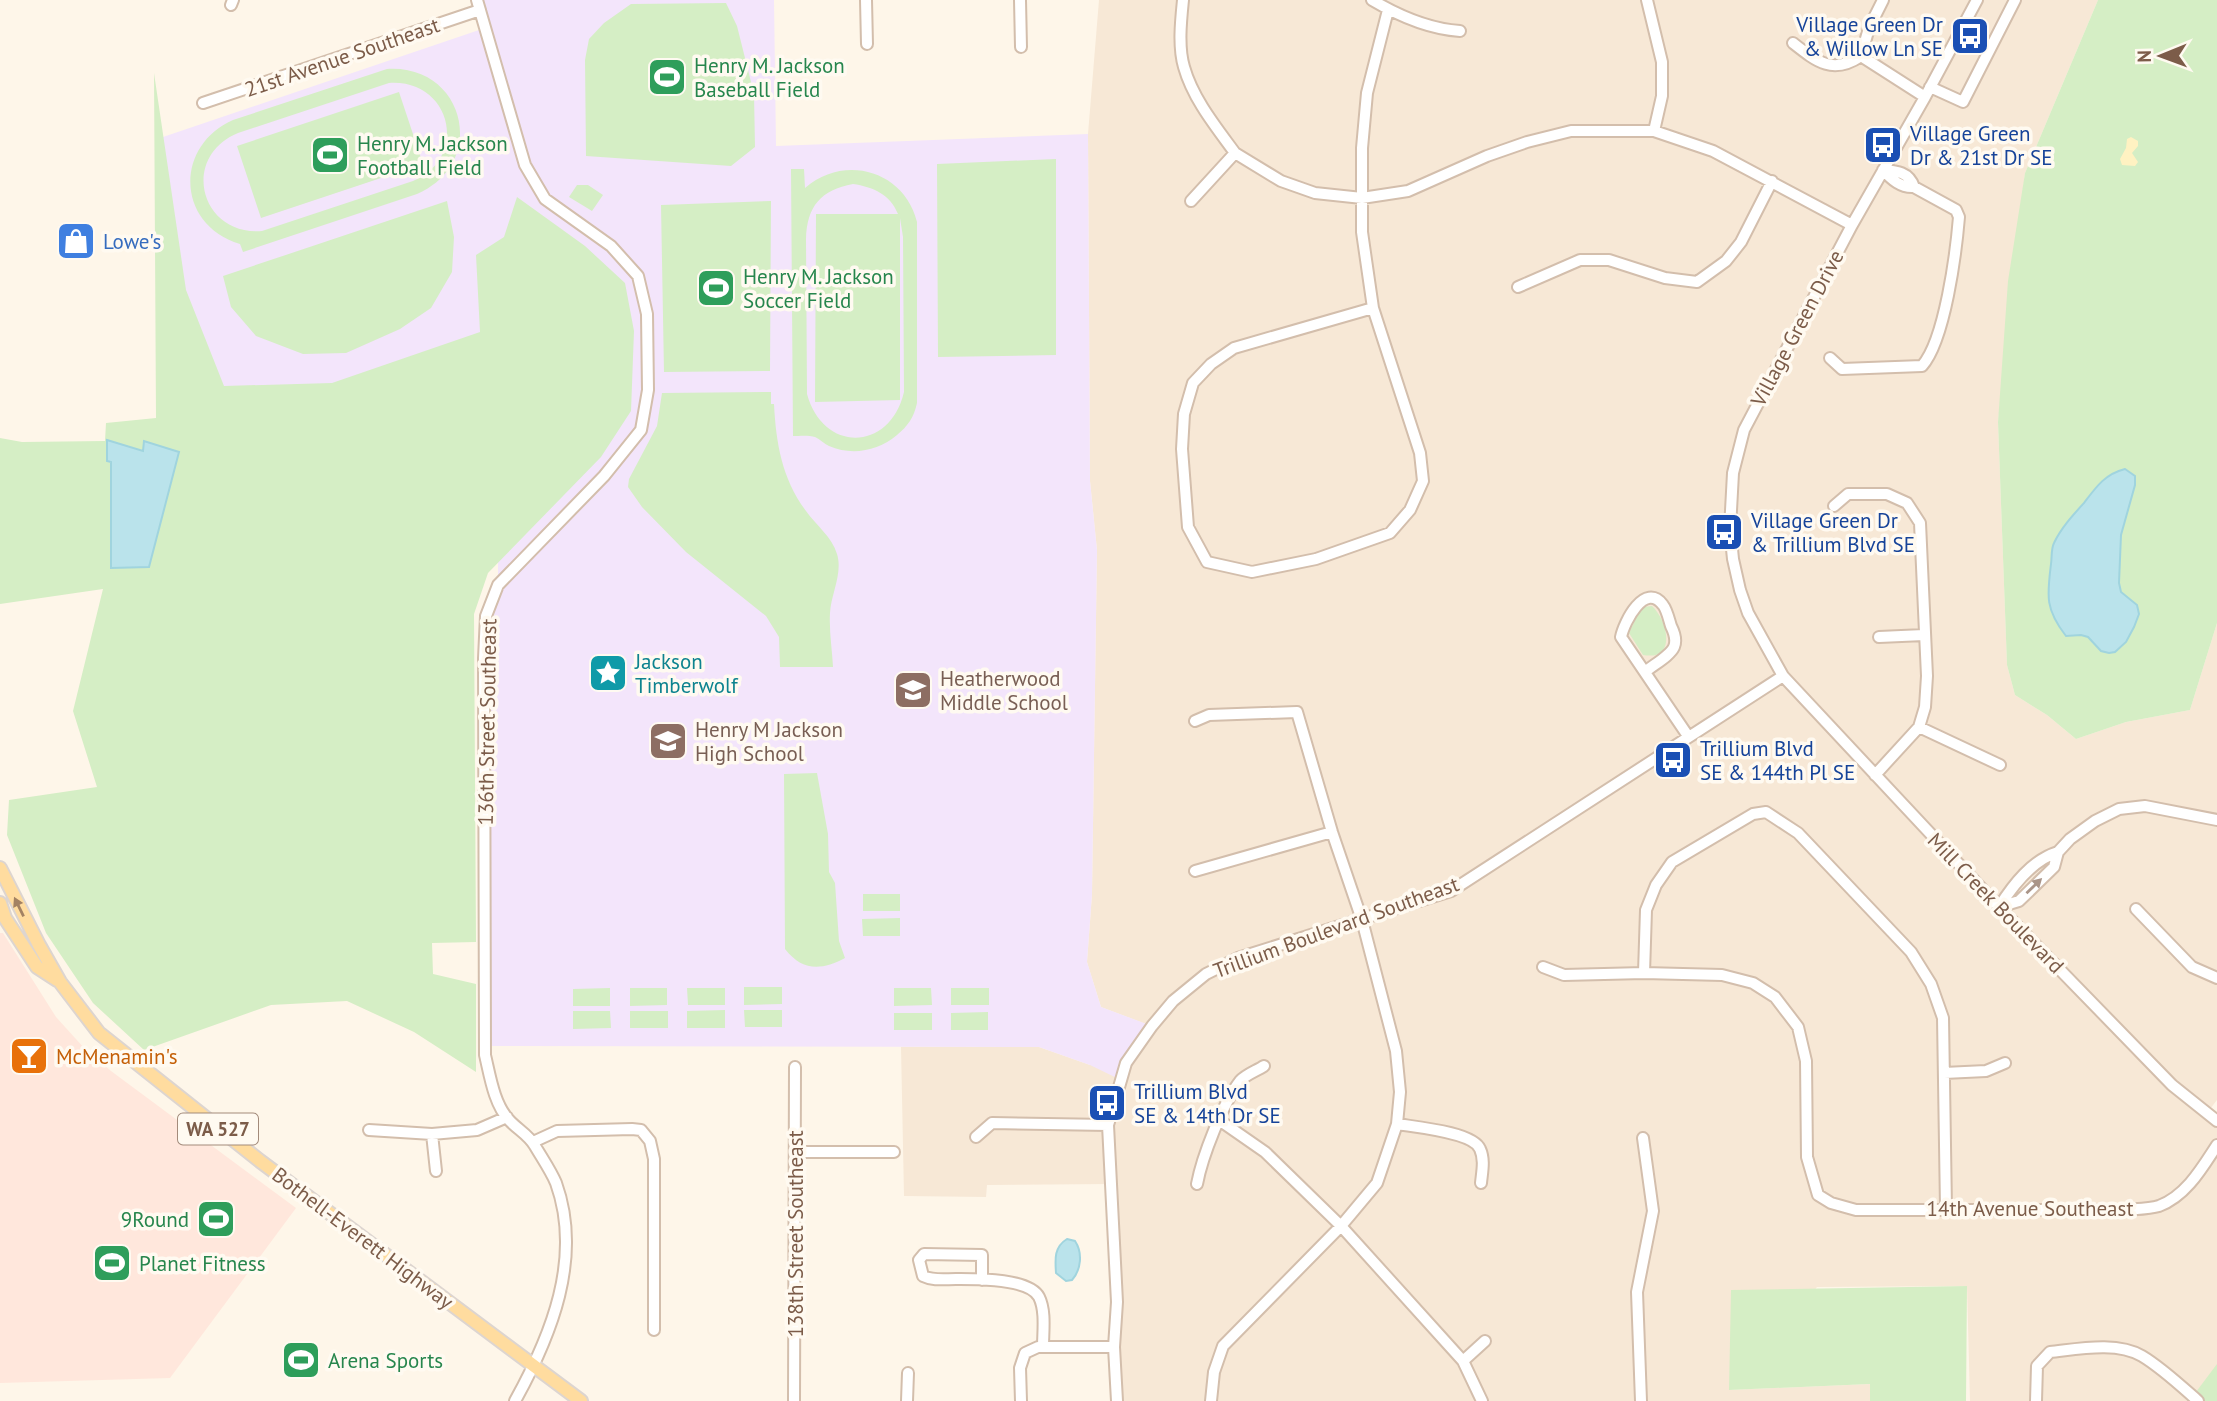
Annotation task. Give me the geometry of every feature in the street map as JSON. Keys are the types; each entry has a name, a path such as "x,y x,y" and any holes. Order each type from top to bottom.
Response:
{"main road":[{"name":"Bothell-Everett Highway","path":"0,868 60,982 99,1032 260,1161 581,1401"},
{"name":"Bothell-Everett Highway","path":"0,903 3,918 37,967 60,982"},
{"path":"3,918 39,946"}],"street":[{"path":"866,0 867,44"},
{"path":"1020,0 1021,47"},
{"path":"1183,0 1181,19 1184,66 1204,111 1235,153 1281,181 1315,193 1362,198 1408,191 1487,156 1571,131 1654,131 1713,151 1852,225"},
{"path":"1372,0 1388,10 1438,29 1460,31"},
{"path":"1647,0 1662,62 1662,96 1654,131"},
{"path":"1793,43 1816,61 1834,66 1847,65 1861,56 1868,28 1883,0"},
{"name":"Village Green Drive","path":"1783,676 1759,635 1740,590 1730,529 1733,473 1744,430 1852,225 1977,0"},
{"path":"1861,56 1927,92 1963,102 2015,0"},
{"name":"21st Avenue Southeast","path":"203,103 479,5"},
{"name":"136th Street Southeast","path":"479,5 525,165 545,199 611,246 638,276 647,314 648,390 641,430 604,476 498,585 486,616 485,1055 493,1087 507,1117 533,1142 556,1183 564,1218 567,1260 561,1293 535,1366 514,1401"},
{"path":"1373,308 1234,348 1211,364 1193,383 1184,414 1182,449 1186,515 1188,527 1207,562 1252,572 1317,559 1390,533 1410,510 1423,481 1420,453 1373,308 1362,232 1362,148 1367,93 1388,10"},
{"path":"1191,201 1235,153"},
{"path":"1830,358 1842,369 1854,369 1922,366 1930,358 1953,275 1959,217 1956,210 1914,187 1911,179 1899,171 1883,170"},
{"path":"1518,287 1580,260 1609,260 1636,271 1697,282 1726,261 1741,242 1772,181"},
{"path":"1834,506 1848,494 1887,494 1902,499 1912,508 1920,523 1927,676 1925,707 1919,727 1875,775"},
{"path":"1645,672 1673,650 1675,643 1675,635 1663,605 1656,600 1645,599 1637,604 1630,615 1621,637 1688,736"},
{"path":"1879,638 1924,635"},
{"name":"Trillium Boulevard Southeast","path":"1116,1401 1116,1302 1108,1125 1126,1063 1173,1001 1206,974 1238,958 1451,891 1783,676"},
{"name":"Mill Creek Boulevard","path":"1783,676 1999,907 2172,1085 2217,1121"},
{"path":"1195,721 1209,715 1297,712 1332,832 1362,920 1396,1051 1399,1092 1397,1124 1377,1183 1341,1226 1223,1346 1214,1372 1211,1401"},
{"path":"1919,727 2000,765"},
{"path":"1999,907 2011,890 2043,857 2058,852 2095,821 2119,810 2144,806 2217,820"},
{"path":"1543,967 1564,975 1644,973 1646,910 1656,885 1672,862 1740,820 1766,812 1798,833 1911,952 1931,984 1943,1018 1946,1208"},
{"path":"1195,871 1332,832"},
{"path":"2136,908 2192,967 2215,978"},
{"name":"14th Avenue Southeast","path":"1644,973 1722,975 1753,983 1775,998 1798,1027 1806,1061 1807,1157 1818,1195 1831,1203 1856,1210 2124,1210 2157,1206 2179,1195 2217,1145"},
{"path":"1944,1073 1986,1071 2005,1063"},
{"path":"1197,1184 1201,1164 1219,1120 1241,1080 1264,1066"},
{"name":"138th Street Southeast","path":"794,1401 795,1067"},
{"path":"369,1130 432,1135 477,1130 507,1117"},
{"path":"1219,1120 1265,1152 1341,1226 1463,1361 1482,1401"},
{"path":"976,1136 992,1123 1108,1125"},
{"path":"1397,1124 1470,1138 1480,1147 1483,1163 1481,1183"},
{"path":"533,1142 557,1131 632,1129 641,1130 650,1141 654,1160 654,1329"},
{"path":"432,1135 436,1171"},
{"path":"1641,1401 1637,1292 1653,1211 1643,1138"},
{"path":"796,1153 894,1152"},
{"path":"982,1280 982,1255 934,1253 924,1254 919,1260 923,1276 930,1279 982,1280 1024,1285 1033,1289 1042,1306 1043,1347"},
{"path":"1463,1361 1485,1340"},
{"path":"1021,1401 1020,1368 1025,1353 1043,1347 1114,1347"},
{"path":"2036,1401 2038,1366 2050,1352 2092,1348 2122,1350 2141,1355 2199,1401"},
{"path":"907,1401 908,1373"}],"shaded area":[{"path":"477,0 774,0 776,146 1088,134 1090,481 1097,550 1092,894 1087,962 1101,1007 1152,1026 1121,1080 1090,1065 1039,1047 486,1046 486,616 498,585 498,389 166,400 163,137 485,28"},
{"path":"1099,0 2098,0 2025,173 1998,422 2007,665 2015,695 2047,715 2076,739 2126,722 2190,710 2217,623 2217,1100 2207,1113 2217,1121 2217,1401 1970,1401 1967,1286 1817,1287 1729,1390 1871,1384 1870,1401 1117,1401 1111,1184 987,1185 986,1197 904,1196 901,1047 1039,1047 1090,1065 1151,1026 1101,1007 1087,962 1092,894 1097,550 1090,481 1088,134"},
{"path":"0,933 3,933 56,1017 85,1049 296,1208 170,1378 0,1383"}],"green space":[{"path":"2098,0 2217,0 2217,623 2190,710 2126,722 2076,739 2047,715 2015,695 2007,665 1998,422 2008,281 2025,173"},
{"name":"Henry M. Jackson Baseball Field","path":"726,3 737,26 754,94 755,147 731,166 586,156 585,60 589,39 604,23 631,4"},
{"path":"387,69 414,72 435,82 450,98 458,118 460,140 454,161 440,180 417,194 243,252 240,244 219,234 204,220 194,203 190,185 192,166 200,148 214,132 233,120","holes":["389,83 410,85 427,93 439,106 446,122 447,138 442,155 431,170 413,181 262,231 241,229 224,221 212,209 205,193 204,176 209,159 220,144 238,133"]},
{"path":"154,73 186,290 224,386 332,383 480,332 476,255 504,237 517,197 585,246 625,283 634,331 631,411 601,457 488,573 474,614 476,942 432,943 433,974 476,984 476,1072 414,1032 347,1001 271,1005 144,1050 93,1003 46,933 7,835 9,800 97,787 73,711 103,589 0,604 0,438 22,442 105,441 106,423 156,418","holes":["107,440 144,451 144,442 149,567 111,567 110,461 107,461"]},
{"name":"Henry M. Jackson Football Field","path":"399,92 423,164 261,218 237,146"},
{"path":"1056,159 1056,355 938,357 937,164"},
{"path":"791,169 804,169 805,188 820,178 837,172 854,170 871,173 886,179 900,190 910,204 917,222 916,408 910,421 897,435 873,448 847,451 827,445 815,437 793,436","holes":["853,184 886,197 898,214 816,214 815,402 900,400 900,218 903,237 904,392 896,412 885,426 871,435 856,438 841,435 827,427 815,413 807,394 806,239 809,217 818,201 832,190"]},
{"path":"577,185 588,185 603,195 592,211 569,197"},
{"path":"447,201 454,237 452,272 431,308 400,329 346,353 303,354 256,336 231,307 223,276"},
{"name":"Henry M. Jackson Soccer Field","path":"771,201 770,371 664,372 661,205"},
{"path":"771,392 776,433 791,486 837,554 839,569 830,613 833,667 780,667 779,637 766,616 686,552 642,507 628,487 629,479 657,426 662,393"},
{"path":"1652,606 1665,630 1665,646 1661,652 1654,655 1643,655 1629,633 1640,610"},
{"path":"817,773 828,834 829,872 835,883 839,941 845,958 828,965 813,967 799,962 785,949 784,774"},
{"path":"863,894 900,894 900,911 863,911"},
{"path":"900,918 900,936 863,936 862,919"},
{"path":"744,987 782,987 782,1004 744,1005"},
{"path":"610,988 610,1006 573,1006 573,989"},
{"path":"630,988 667,988 667,1005 630,1006"},
{"path":"687,988 725,988 725,1005 688,1005"},
{"path":"894,988 931,988 932,1005 894,1006"},
{"path":"951,988 989,988 989,1005 951,1005"},
{"path":"725,1010 725,1028 687,1028 687,1011"},
{"path":"744,1010 782,1010 782,1027 745,1027"},
{"path":"573,1011 610,1011 611,1028 573,1029"},
{"path":"630,1011 668,1011 668,1028 630,1028"},
{"path":"988,1012 988,1030 951,1030 951,1013"},
{"path":"894,1013 932,1013 932,1030 894,1030"},
{"path":"1967,1286 1966,1401 1870,1401 1870,1384 1729,1390 1731,1290"},
{"path":"2217,1364 2217,1401 2198,1401 2193,1396"}],"sand":[{"path":"2131,137 2138,141 2138,146 2132,153 2138,162 2135,166 2122,165 2120,159 2127,139"}],"water":[{"path":"107,440 143,451 144,441 179,452 149,567 111,568 111,462 107,461"},
{"path":"2125,469 2135,476 2135,485 2121,535 2119,583 2121,592 2137,605 2139,614 2126,642 2115,652 2109,653 2101,651 2088,637 2066,636 2054,618 2049,602 2052,548 2060,532 2101,482"},
{"path":"1067,1239 1075,1241 1080,1261 1075,1276 1066,1281 1056,1273 1055,1263 1058,1250"}],"place":[{"name":"Village Green Dr & Willow Ln SE","path":"1970,36"},
{"name":"Henry M. Jackson Baseball Field","path":"667,77"},
{"name":"Village Green Dr & 21st Dr SE","path":"1883,145"},
{"name":"Henry M. Jackson Football Field","path":"330,155"},
{"name":"Lowe's","path":"76,241"},
{"name":"Henry M. Jackson Soccer Field","path":"716,288"},
{"name":"Village Green Dr & Trillium Blvd SE","path":"1724,532"},
{"name":"Jackson Timberwolf","path":"608,673"},
{"name":"Heatherwood Middle School","path":"913,690"},
{"name":"Henry M Jackson High School","path":"668,741"},
{"name":"Trillium Blvd SE & 144th Pl SE","path":"1673,760"},
{"name":"McMenamin's","path":"29,1056"},
{"name":"Trillium Blvd SE & 14th Dr SE","path":"1107,1103"},
{"name":"9Round","path":"216,1219"},
{"name":"Planet Fitness","path":"112,1263"},
{"name":"Arena Sports","path":"301,1360"}]}
